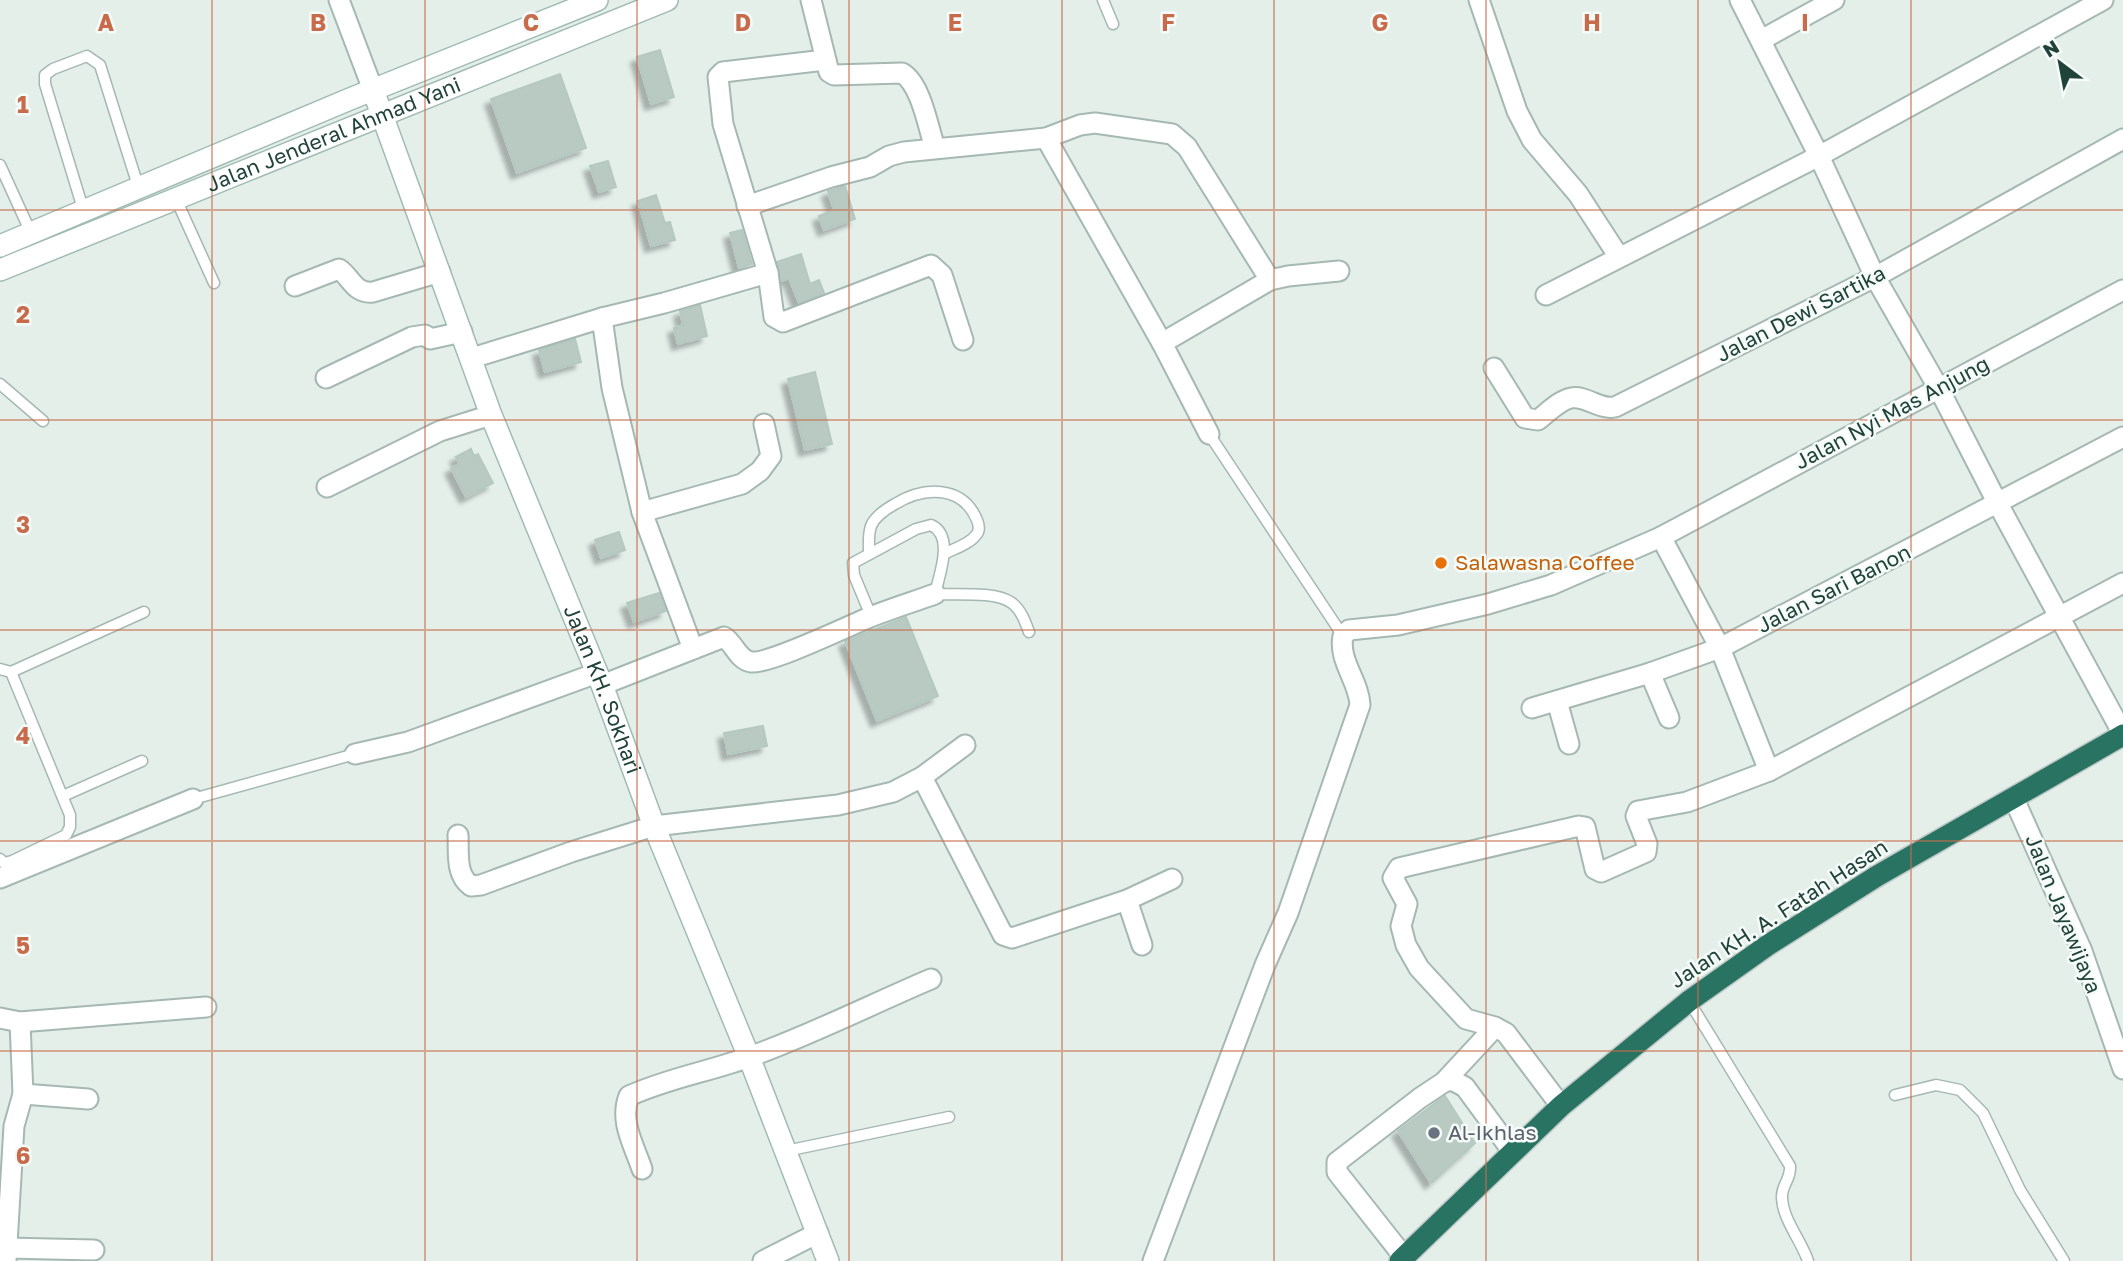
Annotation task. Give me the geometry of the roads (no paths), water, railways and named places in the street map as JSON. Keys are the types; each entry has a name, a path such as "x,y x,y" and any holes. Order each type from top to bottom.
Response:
{"highway":[{"name":"Jalan KH. A. Fatah Hasan","path":"1402,1259 1560,1106 1689,1001 1768,945 1877,876 2123,735"}],"main road":[{"name":"Jalan Jenderal Ahmad Yani","path":"0,246 373,90 597,0"},
{"name":"Jalan Jenderal Ahmad Yani","path":"0,270 667,0"},
{"name":"Jalan KH. Sokhari","path":"373,90 491,415 599,679 654,825 749,1057 828,1261"}],"street":[{"path":"811,0 829,72 834,75 902,73 908,76 916,89 935,148"},
{"path":"1479,0 1517,111 1532,139 1578,194 1619,257"},
{"path":"1740,0 1819,156 1875,277 1939,389 2123,735"},
{"path":"1761,40 1834,0"},
{"path":"1546,295 1819,156 2103,0"},
{"path":"341,1 373,90"},
{"path":"825,60 723,72 718,77 723,124 768,273 772,313 783,322 931,265 942,275 963,340"},
{"path":"747,206 870,167 889,156 935,148 1046,138 1080,125 1095,123 1172,134 1177,137 1187,148 1270,280"},
{"path":"1046,138 1162,343 1209,434"},
{"name":"Jalan Dewi Sartika","path":"1494,368 1525,418 1538,420 1568,398 1576,397 1602,408 1615,407 1875,277 2123,139"},
{"path":"295,286 339,269 344,271 352,284 366,293 440,272"},
{"path":"1162,343 1270,280 1339,271"},
{"path":"472,358 602,318 768,273"},
{"name":"Jalan Nyi Mas Anjung","path":"1343,636 1349,630 1398,625 1488,604 1551,585 1661,537 2123,290"},
{"path":"602,318 612,388 642,512 693,649"},
{"path":"326,378 412,337 425,335 436,339 462,332"},
{"path":"327,487 440,431 491,415"},
{"path":"642,512 742,485 761,471 771,456 764,424"},
{"name":"Jalan Sari Banon","path":"1532,708 1720,649 2123,437"},
{"path":"1661,537 1720,649 1769,771"},
{"path":"1560,1106 1506,1033 1466,1019 1419,968 1406,945 1401,926 1407,904 1394,878 1399,867 1579,826 1585,827 1595,869 1601,872 1646,852 1647,844 1636,816 1638,811 1687,802 1769,771 2123,583"},
{"path":"355,754 408,742 724,637 731,641 740,656 750,662 769,659 871,616 935,594"},
{"path":"1153,1261 1301,878 1360,705 1357,690 1342,654 1343,636"},
{"path":"1650,673 1669,718"},
{"path":"1557,701 1569,744"},
{"path":"458,835 460,870 465,881 471,886 481,885 654,825 838,804 893,792 922,777 965,745"},
{"path":"922,777 1003,935 1012,938 1127,900 1172,879"},
{"path":"0,878 193,799"},
{"name":"Jalan Jayawijaya","path":"2014,799 2117,1035 2123,1069"},
{"path":"1127,900 1142,946"},
{"path":"642,1169 625,1120 624,1109 629,1096 645,1088 749,1057 931,979"},
{"path":"0,1018 20,1022 206,1007"},
{"path":"20,1022 23,1094 14,1126 6,1254 94,1250"},
{"path":"1402,1259 1336,1172 1335,1166 1352,1150 1444,1082 1494,1027"},
{"path":"1444,1082 1458,1081 1465,1087 1512,1151"},
{"path":"23,1094 88,1099"},
{"path":"763,1261 818,1233"}],"lane":[{"path":"1103,0 1113,24"},
{"path":"85,212 45,83 45,75 53,69 87,56 100,65 139,189"},
{"path":"0,164 31,234"},
{"path":"176,199 214,283"},
{"path":"0,384 43,421"},
{"path":"1209,434 1343,636"},
{"path":"869,552 868,538 872,523 901,501 927,491 961,500 975,516 979,526 977,535 944,554"},
{"path":"871,616 854,575 853,564 869,552 916,529 931,525 941,533 944,554 935,594 996,597 1011,602 1022,615 1029,632"},
{"path":"0,859 4,863 12,861 65,835 70,827 70,815 63,796 5,670 144,612"},
{"path":"193,799 355,754"},
{"path":"63,796 142,761"},
{"path":"1689,1001 1790,1166 1790,1176 1783,1188 1782,1199 1787,1218 1808,1261"},
{"path":"1895,1095 1936,1085 1960,1090 1983,1113 2020,1190 2064,1261"},
{"path":"786,1151 949,1117"}],"place":[{"name":"Salawasna Coffee","path":"1441,563"},
{"name":"Al-Ikhlas","path":"1434,1133"}]}
